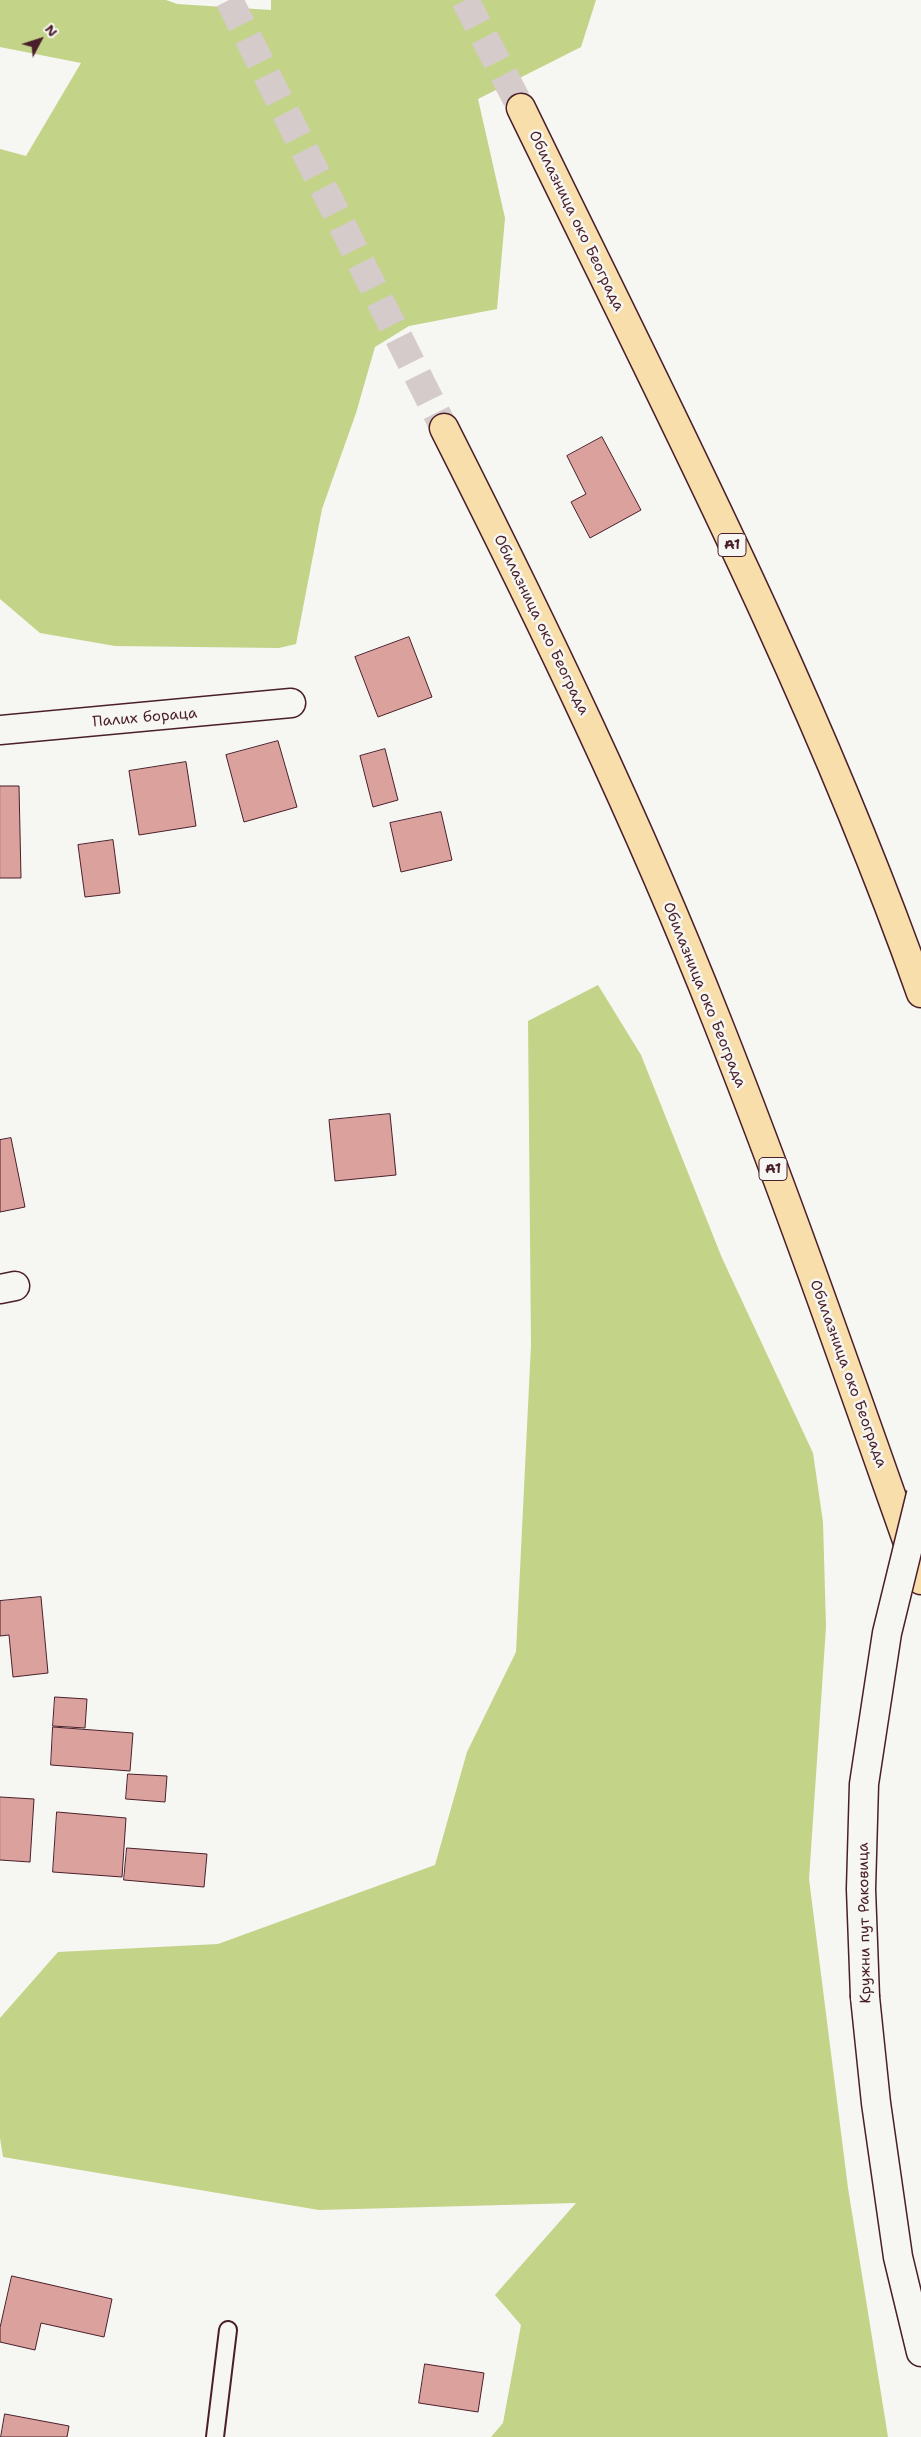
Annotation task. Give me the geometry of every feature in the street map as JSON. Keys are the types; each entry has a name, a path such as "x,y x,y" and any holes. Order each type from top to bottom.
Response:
{"highway":[{"name":"Обилазница око Београда","path":"521,108 707,490 794,679 899,930 921,993"},
{"name":"Обилазница око Београда","path":"444,428 534,606 608,765 716,1019 829,1320 921,1580"}],"main road":[{"name":"Палих бораца","path":"0,730 290,703"},
{"name":"Кружни пут Раковица","path":"921,1494 887,1633 864,1784 861,1889 865,1997 876,2103 898,2257 921,2352"}],"lane":[{"path":"215,2437 228,2330"}],"green space":[{"path":"0,0 166,0 177,4 271,10 271,0 596,0 581,47 478,99 505,218 497,309 409,326 375,347 356,413 322,509 296,644 279,648 115,646 40,633 0,599 0,149 26,156 81,63 0,47"},
{"path":"598,985 641,1055 722,1258 813,1453 823,1522 826,1627 809,1879 848,2188 888,2437 491,2437 503,2423 521,2325 495,2295 576,2203 319,2210 3,2157 0,2138 0,2018 58,1952 218,1944 435,1865 467,1752 516,1652 531,1345 528,1021"}],"building":[{"path":"602,437 641,510 590,538 571,502 586,494 567,456"},
{"path":"409,637 432,697 378,717 355,657"},
{"path":"278,741 297,807 244,822 226,755"},
{"path":"385,749 398,800 373,807 360,756"},
{"path":"186,762 196,826 139,835 129,771"},
{"path":"0,786 19,786 21,878 0,878"},
{"path":"441,812 452,860 401,872 390,823"},
{"path":"113,840 120,893 85,897 78,845"},
{"path":"390,1114 396,1175 335,1181 329,1120"},
{"path":"11,1138 25,1207 0,1212 0,1140"},
{"path":"41,1597 48,1673 13,1677 9,1635 0,1636 0,1601"},
{"path":"55,1697 87,1699 85,1728 53,1726"},
{"path":"53,1727 133,1733 130,1771 51,1765"},
{"path":"128,1774 167,1776 165,1802 126,1799"},
{"path":"0,1797 34,1799 30,1862 0,1860"},
{"path":"57,1812 126,1818 122,1877 53,1872"},
{"path":"127,1848 207,1854 204,1887 124,1880"},
{"path":"12,2276 112,2299 104,2337 41,2323 35,2350 0,2342 0,2328"},
{"path":"425,2364 484,2373 478,2412 419,2403"},
{"path":"5,2414 69,2426 67,2437 1,2437"}],"tunnel":[{"path":"229,0 444,428"},
{"path":"465,0 521,108"}]}
